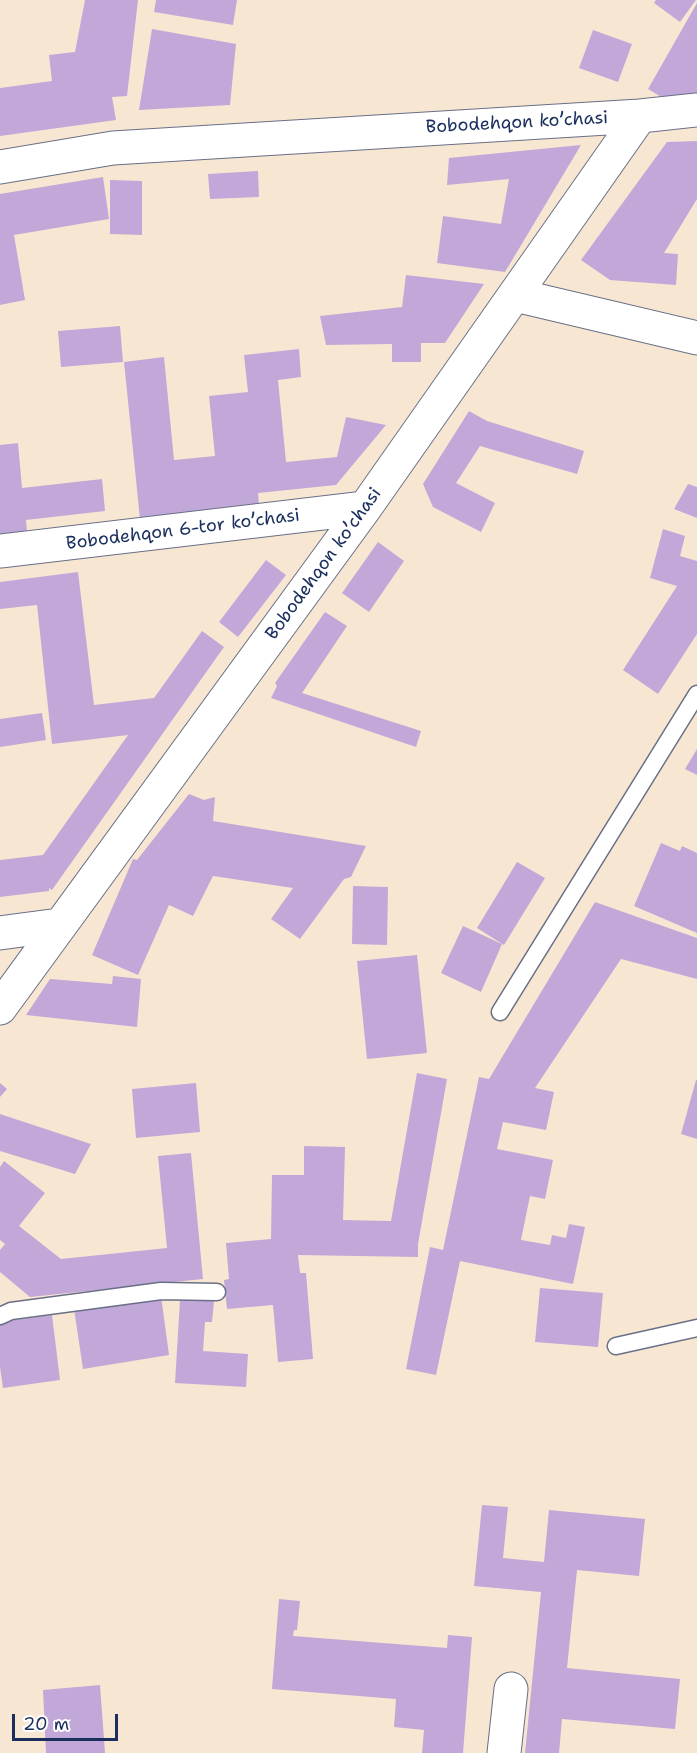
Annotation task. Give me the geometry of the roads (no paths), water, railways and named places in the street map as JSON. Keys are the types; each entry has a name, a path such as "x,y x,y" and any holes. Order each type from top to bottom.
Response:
{"street":[{"name":"Bobodehqon koʼchasi","path":"0,167 114,147 640,116 697,110"},
{"name":"Bobodehqon koʼchasi","path":"0,1008 365,508 640,116"},
{"path":"514,295 697,338"},
{"name":"Bobodehqon 6-tor koʼchasi","path":"0,551 365,508"},
{"path":"0,933 59,925"},
{"path":"504,1753 511,1689"}],"lane":[{"path":"500,1012 697,694"},
{"path":"0,1316 11,1311 161,1291 218,1292"},
{"path":"616,1346 697,1328"}]}
